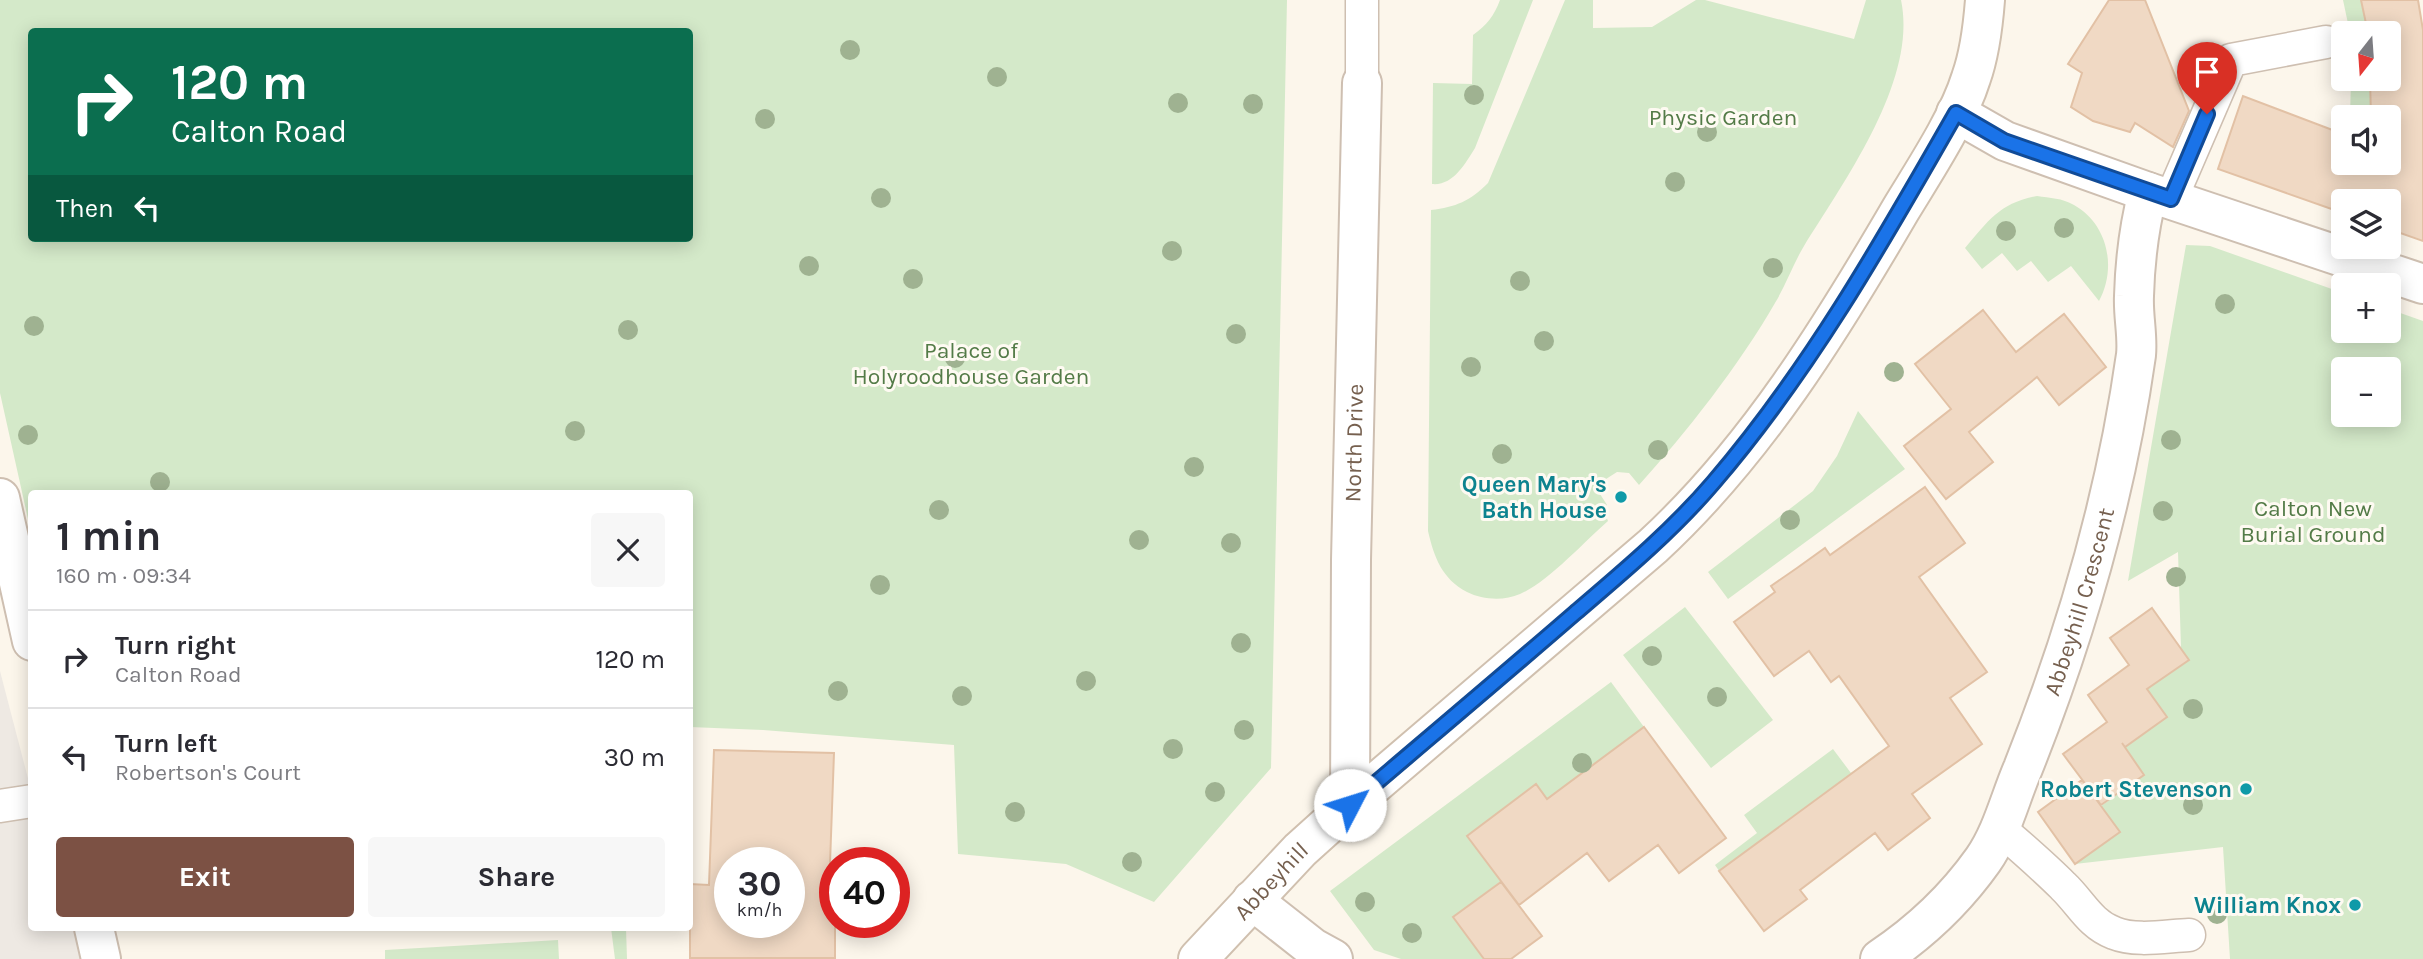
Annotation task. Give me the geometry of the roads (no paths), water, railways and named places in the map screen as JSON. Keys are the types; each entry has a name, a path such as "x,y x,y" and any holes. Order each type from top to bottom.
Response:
{"street":[{"name":"Abbeyhill","path":"1198,959 1300,850 1653,545 1713,484 1818,346 1956,113 1971,80 1979,52 1985,0"},
{"name":"North Drive","path":"1350,805 1351,560 1362,83"},
{"path":"1956,113 2004,141 2423,284"},
{"name":"Abbeyhill Crescent","path":"1880,959 1922,928 1983,860 1999,828 2039,726 2100,539 2129,398 2136,350 2133,298 2138,234 2159,195"},
{"path":"2,517 28,624"},
{"path":"1252,900 1313,948 1333,959"},
{"path":"95,931 100,959"}],"lane":[{"path":"1362,0 1362,83"},
{"path":"2159,195 2231,60 2326,42"},
{"path":"0,806 28,802"},
{"path":"1999,828 2066,889 2099,925 2115,934 2132,937 2189,936"}],"place":[{"name":"Queen Mary's Bath House","path":"1621,497"},
{"name":"Robert Stevenson","path":"2246,789"},
{"name":"William Knox","path":"2355,905"}],"park label":[{"name":"Physic Garden","path":"1723,117"},
{"name":"Palace of Holyroodhouse Garden","path":"971,363"},
{"name":"Calton New Burial Ground","path":"2313,521"}]}
